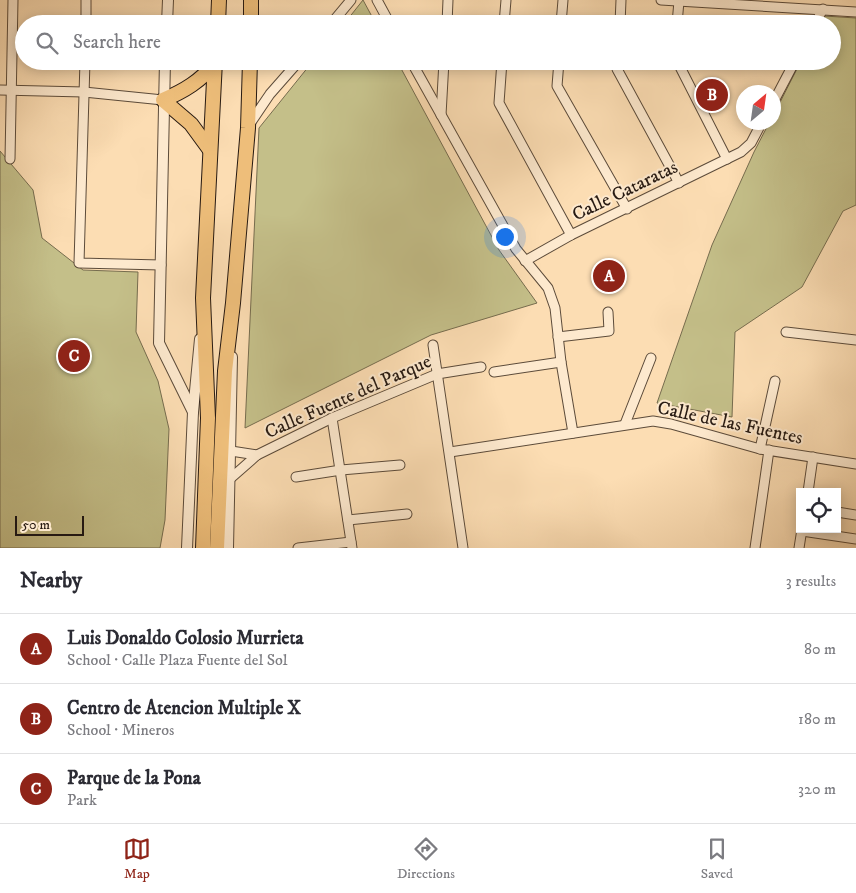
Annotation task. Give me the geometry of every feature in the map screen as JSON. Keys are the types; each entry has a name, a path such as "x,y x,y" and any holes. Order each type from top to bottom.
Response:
{"main road":[{"path":"218,15 219,0"},
{"path":"251,0 251,15"},
{"path":"209,70 192,86 163,100 191,124 210,150"},
{"path":"203,548 208,418 203,298 215,70"},
{"path":"218,548 225,371 233,303 248,128 250,70"}],"street":[{"path":"10,160 15,3 13,0"},
{"path":"86,0 86,15"},
{"path":"167,15 168,0"},
{"path":"338,15 351,0"},
{"path":"376,0 385,15"},
{"path":"447,15 448,0"},
{"path":"505,15 506,0"},
{"path":"562,15 563,0"},
{"path":"620,15 621,0"},
{"path":"660,0 856,12"},
{"path":"678,15 679,1"},
{"path":"820,15 823,9"},
{"path":"85,70 79,263 160,265"},
{"path":"165,70 159,343 193,412"},
{"path":"248,128 270,94 291,70"},
{"path":"416,70 516,249 548,288 555,308 561,362 573,434"},
{"path":"441,115 444,70"},
{"path":"501,70 499,103 571,235"},
{"path":"558,70 557,86 627,209"},
{"path":"618,70 679,183"},
{"path":"681,70 727,159"},
{"path":"781,88 790,70"},
{"path":"0,90 84,92 163,100"},
{"name":"Calle Cataratas","path":"525,262 571,235 741,152 751,143 758,130"},
{"path":"187,548 193,412 203,298"},
{"path":"228,548 233,303"},
{"path":"558,337 609,331 608,312"},
{"path":"786,332 856,340"},
{"path":"433,344 463,548"},
{"path":"625,424 651,358"},
{"path":"494,372 561,362"},
{"name":"Calle Fuente del Parque","path":"230,478 257,455 332,418 436,374 481,367"},
{"path":"755,548 764,450 770,402 775,381"},
{"path":"298,548 352,545 332,418"},
{"name":"Calle de las Fuentes","path":"450,452 653,421 672,424 764,450 856,464"},
{"name":"Calle Fuente del Parque","path":"231,451 257,455"},
{"path":"809,488 813,458"},
{"path":"296,477 341,470 400,465"},
{"path":"841,513 856,515"},
{"path":"348,520 407,514"},
{"path":"798,548 801,533"},
{"path":"822,533 856,538"}],"shaded area":[{"path":"363,0 371,15 351,15"},
{"path":"841,17 856,18 856,205 843,211 802,287 735,332 732,417 657,403 712,245 765,130 781,130 781,100 796,70 841,70"},
{"path":"306,70 402,70 499,250 537,303 431,335 245,428 259,128"},
{"path":"0,151 33,190 42,238 83,270 138,272 136,332 158,381 169,429 165,520 160,548 0,548"}],"place":[{"name":"Centro de Atencion Multiple X","path":"712,95"},
{"name":"Luis Donaldo Colosio Murrieta","path":"609,276"},
{"name":"Parque de la Pona","path":"74,356"}]}
